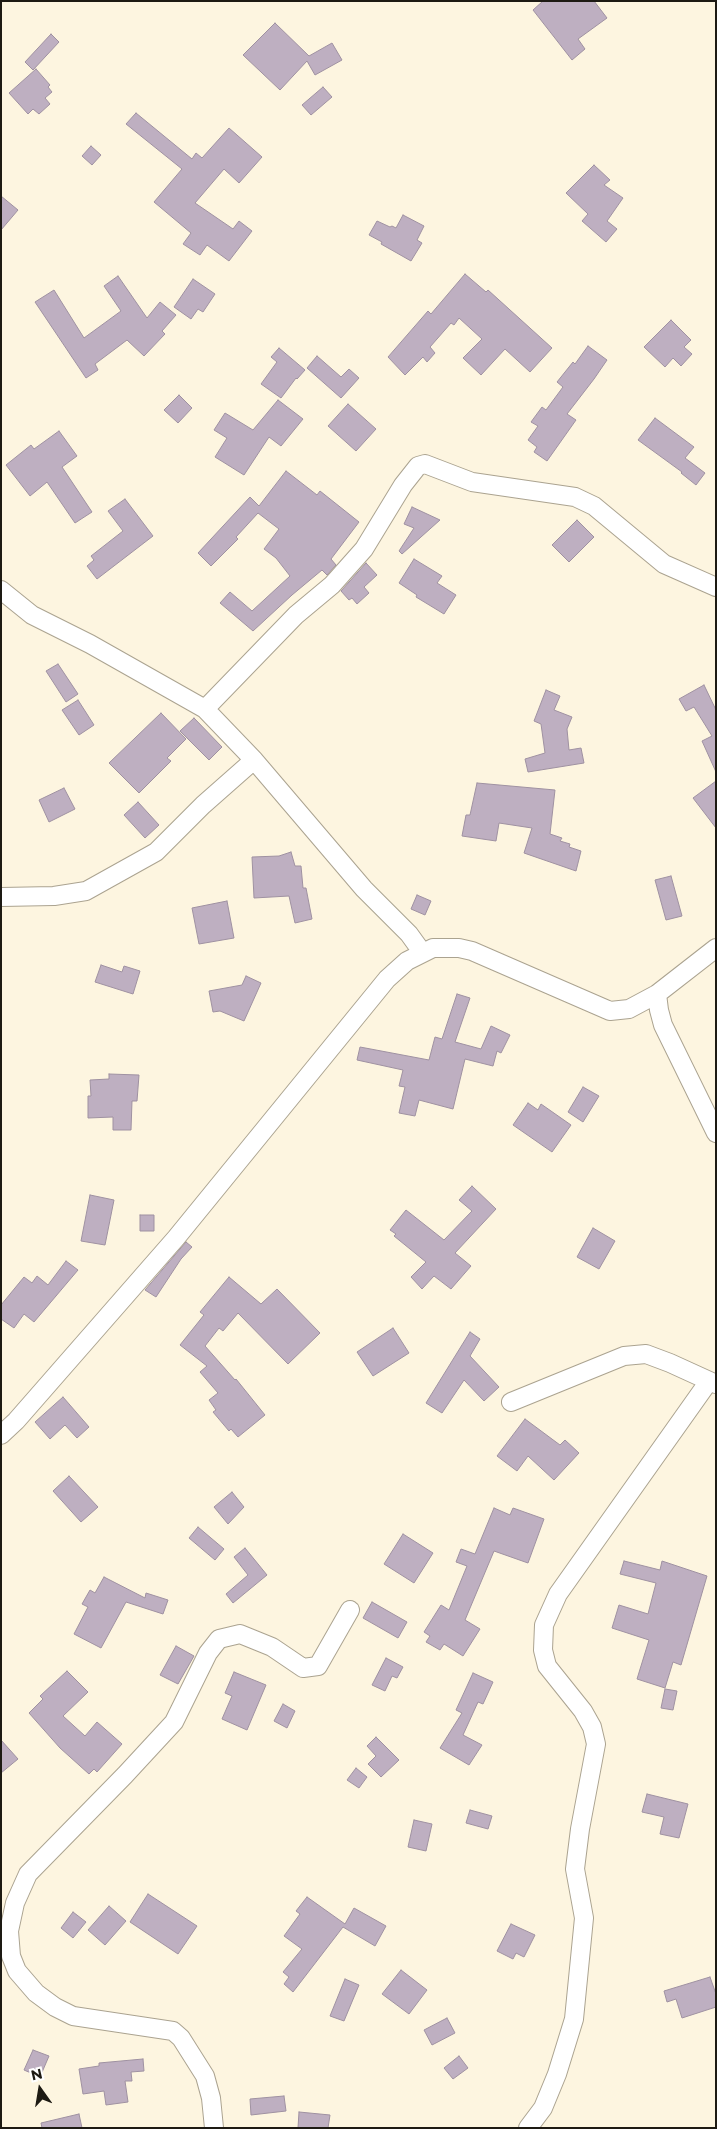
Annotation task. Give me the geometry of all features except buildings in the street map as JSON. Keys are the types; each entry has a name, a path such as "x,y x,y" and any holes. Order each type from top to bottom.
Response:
{"street":[{"path":"205,709 296,615 332,585 364,549 403,485 418,466 425,464 472,482 494,487 575,497 594,506 664,564 716,587"},
{"path":"1,590 32,614 90,644 205,709 254,760 364,889 409,934 422,952"},
{"path":"1,897 54,896 86,891 156,852 203,805 254,760"},
{"path":"1,1435 16,1421 176,1238 387,979 407,961 422,952 446,947 472,951 610,1011 629,1009 657,994 716,948"},
{"path":"657,994 663,1024 716,1134"},
{"path":"511,1402 624,1356 646,1354 670,1362 713,1383 558,1594 544,1625 543,1650 547,1666 583,1711 592,1727 596,1744 580,1829 575,1869 584,1918 574,2019 557,2074 543,2108 528,2128"},
{"path":"214,2128 211,2098 206,2076 181,2038 173,2030 73,2016 56,2008 36,1993 16,1971 11,1956 9,1931 15,1903 28,1874 125,1776 174,1722 208,1653 219,1639 240,1634 272,1647 303,1668 318,1666 350,1610"}]}
